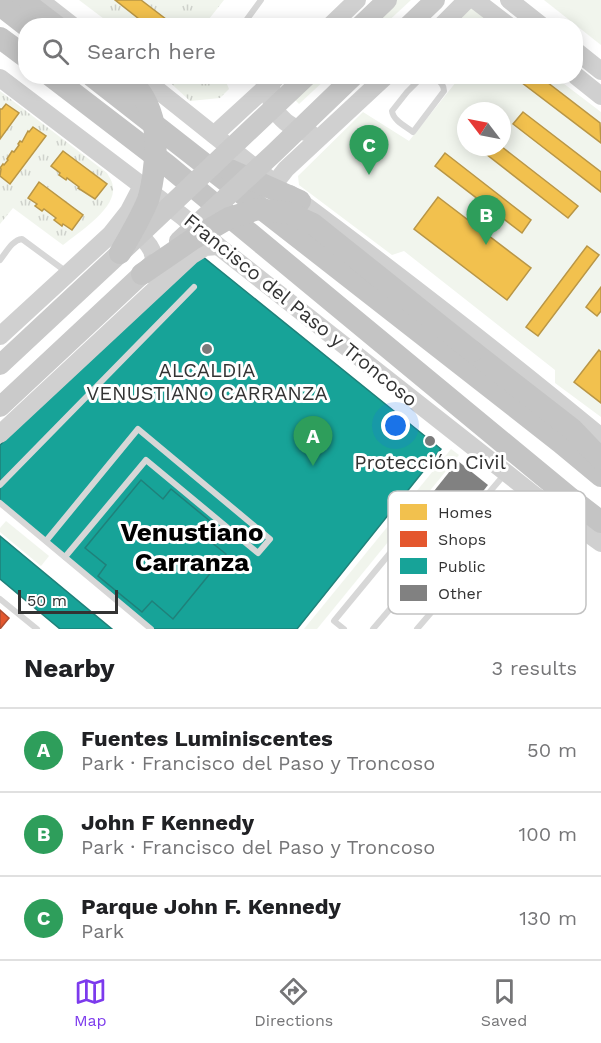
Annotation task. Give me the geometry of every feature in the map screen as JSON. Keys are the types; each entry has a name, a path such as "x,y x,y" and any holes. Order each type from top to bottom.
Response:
{"highway":[{"path":"22,0 46,18"},
{"path":"0,5 18,19"},
{"path":"0,38 18,51"},
{"name":"Francisco del Paso y Troncoso","path":"61,84 167,165 562,491"},
{"path":"102,84 601,476"},
{"path":"120,253 139,221 149,198 157,150 155,129 149,108 132,84"},
{"path":"190,153 300,201"},
{"path":"142,274 193,239 229,218 258,209 289,213 313,224 572,429 601,459"},
{"name":"Francisco del Paso y Troncoso","path":"586,510 601,522"},
{"path":"586,524 601,542"}],"main road":[{"path":"40,0 63,18"},
{"path":"338,18 357,0"},
{"path":"368,18 387,0"},
{"path":"416,18 435,0"},
{"path":"449,18 467,0"},
{"path":"475,0 499,18"},
{"path":"509,0 532,18"},
{"path":"583,56 601,70"},
{"name":"Francisco del Paso y Troncoso","path":"0,78 182,216 529,491"},
{"path":"583,82 601,96"},
{"path":"150,84 275,183 380,261 601,437"},
{"path":"214,135 269,84"},
{"path":"272,84 270,100 277,114 288,124 302,131 324,134"},
{"path":"0,365 299,84"},
{"path":"0,407 346,84"},
{"path":"275,183 286,169 377,84"},
{"path":"0,336 110,234 129,211 142,186"},
{"path":"86,256 121,234 134,232 145,239 154,252 154,269 144,300"},
{"path":"0,434 192,255 205,247 218,246"},
{"name":"Francisco del Paso y Troncoso","path":"586,531 601,542"}],"lane":[{"path":"248,18 261,0"},
{"path":"415,84 392,111 392,115 413,132 444,91 441,84"},
{"path":"0,260 18,239 22,239 68,273"},
{"path":"0,486 194,287"},
{"path":"46,541 138,429 270,539 258,553 146,460 65,557"},
{"path":"490,491 506,472"},
{"path":"0,503 152,629"},
{"path":"344,629 334,621 388,556"},
{"path":"0,598 37,629"},
{"path":"373,629 388,611"},
{"path":"417,629 430,614"}],"green space":[{"path":"79,0 224,0 210,18 103,18"},
{"path":"379,0 411,0 392,18 360,18"},
{"path":"544,0 601,0 601,45 583,31 583,18 567,18"},
{"path":"479,6 495,18 453,18 462,8"},
{"path":"172,84 227,84 229,89 220,98 190,101"},
{"path":"289,84 320,84 299,104 284,88"},
{"path":"454,84 564,84 601,112 601,417 555,383 555,370 404,251 392,255 299,185 298,176 363,112 409,141"},
{"path":"0,91 107,173 112,181 111,199 101,214 63,245 13,208 0,224"},
{"path":"451,449 459,455 430,491 417,491"},
{"path":"6,521 49,556 41,566 0,532 0,528"},
{"path":"388,526 388,542 317,629 304,629"}],"building: Homes":[{"path":"115,0 141,0 165,18 138,18"},
{"path":"524,84 549,84 600,123 601,143"},
{"path":"6,104 19,113 0,139 0,109"},
{"path":"523,112 601,172 601,192 513,124"},
{"path":"33,127 46,136 10,184 0,176 0,168"},
{"path":"63,151 107,184 95,199 67,178 66,180 59,175 60,173 51,166"},
{"path":"445,153 531,220 522,233 435,166"},
{"path":"511,154 578,206 568,218 489,156 511,156"},
{"path":"39,182 83,215 72,230 63,224 62,226 54,220 56,218 44,209 42,211 35,206 37,204 28,198"},
{"path":"438,197 531,268 507,300 414,229"},
{"path":"587,246 599,255 538,336 526,327"},
{"path":"601,287 601,311 597,316 586,307"},
{"path":"599,350 601,352 601,403 574,382"}],"building: Shops":[{"path":"0,610 9,618 0,629"}],"building: Public":[{"name":"ALCALDIA VENUSTIANO CARRANZA","path":"197,252 441,449 407,491 388,491 388,515 297,629 152,629 0,503 0,445"},
{"path":"141,480 163,499 171,489 216,526 206,538 226,554 173,619 152,601 142,612 98,576 106,565 85,548"},
{"path":"0,536 112,629 60,629 0,579"}],"building: Other":[{"path":"458,461 488,485 483,491 434,491"}],"place":[{"name":"Parque John F. Kennedy","path":"369,175"},
{"name":"John F Kennedy","path":"486,245"},
{"name":"ALCALDIA VENUSTIANO CARRANZA","path":"207,349"},
{"name":"Protección Civil","path":"430,441"},
{"name":"Fuentes Luminiscentes","path":"313,466"}],"district":[{"name":"Venustiano Carranza","path":"192,547"}]}
